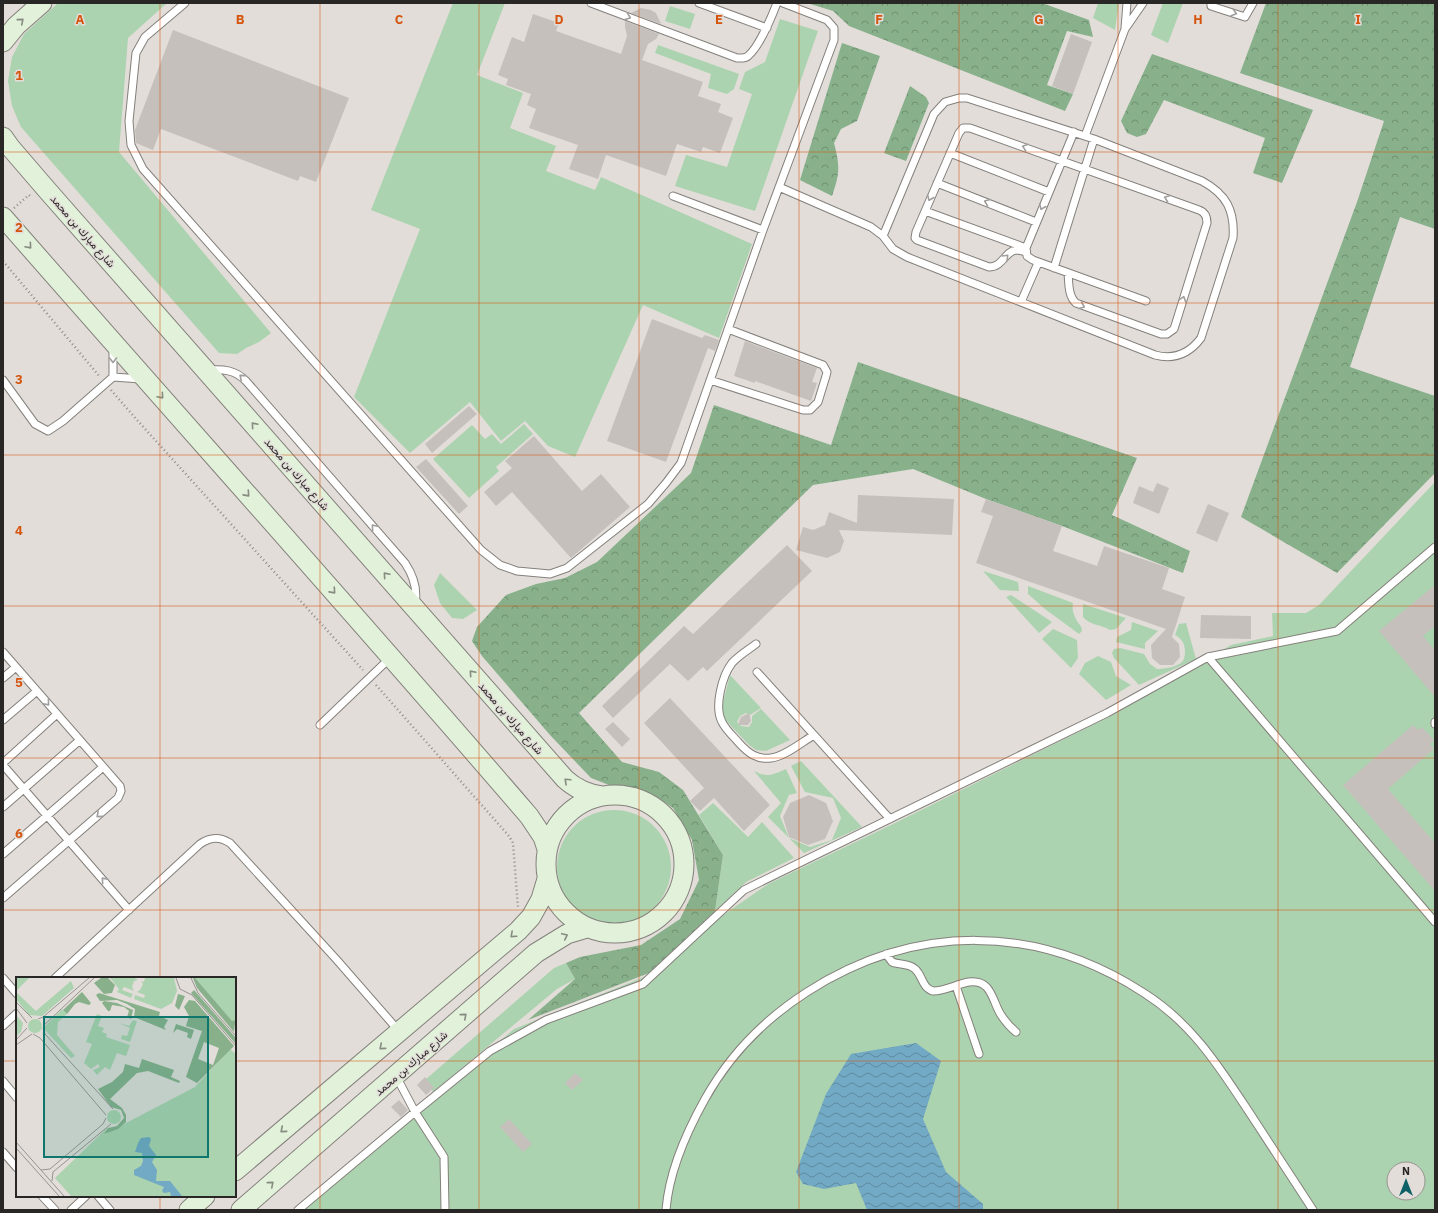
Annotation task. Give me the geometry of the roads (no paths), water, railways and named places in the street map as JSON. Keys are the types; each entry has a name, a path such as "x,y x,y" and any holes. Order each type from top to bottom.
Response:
{"street":[{"path":"3,42 16,26 42,3"},
{"name":"شارع مبارك بن محمد","path":"3,137 47,190 565,779 578,789 590,794 602,796"},
{"path":"3,217 392,657 530,816 543,837 547,849"},
{"path":"602,796 626,796 648,803 667,818 679,837 685,860 682,884 672,904 655,921 634,931 610,934 588,928 569,916 555,899 547,879 547,849 555,830 567,815 583,803 602,796"},
{"path":"236,1170 518,931 531,917 541,899 547,879"},
{"name":"شارع مبارك بن محمد","path":"241,1210 536,953 567,934 588,928"},
{"path":"188,1210 204,1197"}],"lane":[{"path":"185,3 145,37 136,53 129,121 131,145 143,170 481,550 500,565 517,571 550,574 567,568 648,504 666,483 680,463 763,230 834,40 834,28 827,20 783,3"},
{"path":"591,3 737,58 743,58 750,54 766,28 777,3"},
{"path":"698,3 766,28"},
{"path":"1125,29 1127,3"},
{"path":"1085,136 1125,29 1143,3"},
{"path":"1211,3 1211,6 1245,17 1253,3"},
{"path":"779,187 871,227 883,236 893,249 900,254 1162,357 1170,357 1185,353 1201,338 1233,238 1234,226 1228,204 1216,191 1202,181 1074,132 967,98 959,98 945,102 934,114 883,236"},
{"path":"1026,250 1017,250 1012,252 999,264 989,268 917,240 915,234 960,130 966,127 1085,168 1202,211 1206,216 1207,223 1174,328 1167,334 1161,334 1076,303 1073,301 1070,294 1068,273"},
{"path":"1074,132 1036,222 1026,250 1030,259 1038,263 1146,301"},
{"path":"1054,268 1094,139"},
{"path":"950,153 1049,192"},
{"path":"937,183 1036,222"},
{"path":"672,196 763,230"},
{"path":"925,211 1026,250"},
{"path":"1021,302 1038,263"},
{"path":"710,380 803,410 810,410 814,408 818,402 827,372 823,365 728,329"},
{"path":"113,342 113,377"},
{"path":"3,380 35,424 48,431 63,421 113,377 145,379"},
{"path":"298,1210 490,1051 546,1020 643,984 744,890 1107,713 1208,658 1337,631 1435,547"},
{"path":"756,644 737,658 727,671 719,700 719,715 722,722 746,750 752,754 766,758 780,756 814,735"},
{"path":"3,652 120,786 121,794 3,898"},
{"path":"320,725 392,657"},
{"path":"1208,658 1435,922"},
{"path":"3,678 16,667"},
{"path":"757,672 890,820"},
{"path":"3,720 37,691"},
{"path":"57,714 3,764 130,910"},
{"path":"3,807 80,740"},
{"path":"3,854 103,766"},
{"path":"57,977 206,840 218,838 225,839 336,959 400,1032"},
{"path":"666,1210 672,1179 686,1136 709,1091 739,1050 757,1032 797,999 840,973 886,954 934,943 977,940 1005,942 1041,948 1064,954 1086,962 1128,983 1164,1007 1185,1026 1208,1051 1313,1210"},
{"path":"886,954 892,962 906,964 915,969 926,988 929,990 936,991 968,982 983,984 993,995 1001,1015 1016,1032"},
{"path":"3,978 16,993"},
{"path":"956,986 979,1054"},
{"path":"3,1026 16,1015"},
{"path":"396,1076 415,1112 444,1157 445,1210"},
{"path":"3,1081 16,1097"},
{"path":"3,1152 16,1167"},
{"path":"43,1197 55,1210"},
{"path":"71,1210 85,1197"},
{"path":"99,1197 110,1210"}],"water":[{"path":"916,1043 941,1061 923,1119 946,1172 983,1204 983,1210 867,1210 856,1183 824,1189 803,1184 796,1172 826,1094 851,1054"}]}
